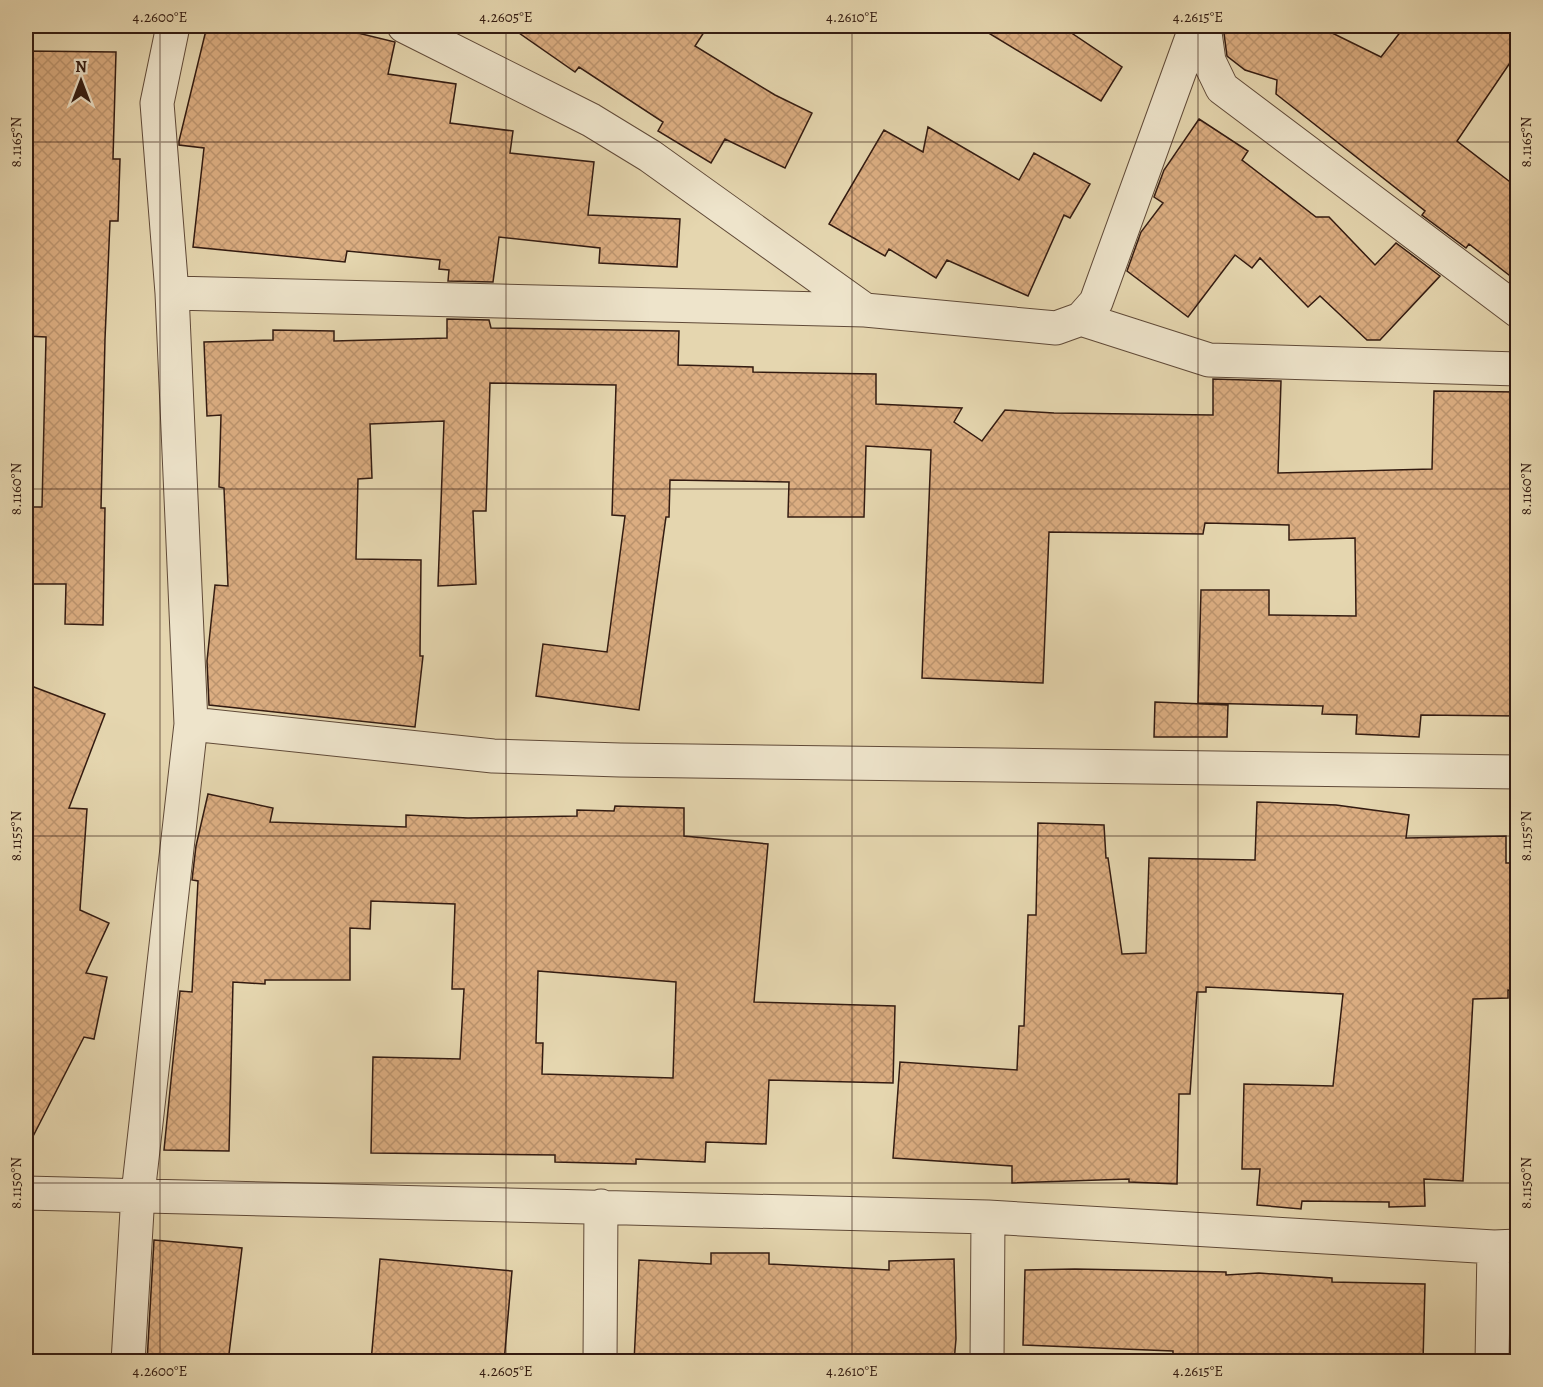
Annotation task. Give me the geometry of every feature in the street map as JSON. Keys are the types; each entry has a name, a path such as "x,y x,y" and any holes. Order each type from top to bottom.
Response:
{"street":[{"path":"128,1362 138,1194 191,723 172,293 157,103 173,26"},
{"path":"404,26 591,120 651,156 865,310"},
{"path":"1196,26 1196,59 1222,88 1518,311"},
{"path":"172,293 865,310 1056,328 1081,319 1096,302 1196,59 1204,26"},
{"path":"1081,319 1209,360 1518,369"},
{"path":"191,723 494,756 620,760 1518,772"},
{"path":"26,1193 988,1217 1506,1246 1492,1362"},
{"path":"600,1362 601,1206"},
{"path":"987,1362 988,1217"}],"building":[{"path":"207,26 329,26 395,42 388,74 456,84 450,123 513,131 510,153 594,162 588,215 680,219 677,267 599,263 600,248 499,237 493,282 448,281 449,270 439,269 440,260 347,251 345,262 193,247 204,148 179,145 179,141"},
{"path":"509,26 708,26 695,46 775,95 812,113 785,168 725,139 711,163 658,131 663,122 579,67 575,72"},
{"path":"977,26 1061,26 1122,67 1101,101"},
{"path":"1223,26 1318,26 1381,57 1405,26 1518,26 1518,51 1457,141 1518,188 1518,282 1469,244 1466,248 1422,215 1425,211 1276,94 1277,80 1245,70 1227,56"},
{"path":"26,51 116,52 113,159 120,159 118,221 110,221 105,339 101,508 105,508 103,625 65,624 66,584 26,584 26,507 42,507 46,337 26,336"},
{"path":"1199,119 1248,151 1242,160 1316,217 1329,217 1375,265 1396,243 1440,276 1380,340 1367,340 1320,296 1308,307 1260,258 1252,268 1235,255 1188,317 1127,271 1141,232 1163,203 1154,197 1164,170"},
{"path":"928,127 1019,180 1034,153 1090,184 1070,218 1064,215 1028,296 947,260 936,278 889,249 885,256 829,224 884,130 923,152"},
{"path":"447,319 489,320 491,328 679,331 678,365 753,367 753,372 876,374 876,404 962,408 954,422 982,441 1005,410 1054,413 1213,415 1213,379 1281,381 1278,473 1432,469 1434,391 1518,392 1518,716 1421,715 1419,737 1356,734 1357,715 1322,714 1323,706 1198,703 1201,590 1269,590 1269,615 1356,616 1355,538 1289,540 1289,525 1205,523 1203,534 1049,532 1043,683 922,678 931,450 866,446 864,517 788,517 789,482 670,480 669,517 666,517 639,710 536,696 543,644 607,652 625,516 612,515 616,385 490,383 486,511 473,511 476,584 438,586 444,421 370,424 372,478 358,479 356,559 421,560 420,656 423,656 415,727 209,705 207,661 215,585 228,586 224,488 219,487 221,415 207,416 204,342 273,340 273,330 334,331 334,341 447,338"},
{"path":"26,684 105,714 69,808 87,809 80,910 109,923 86,973 107,977 94,1039 84,1037 26,1150"},
{"path":"1155,702 1228,705 1227,737 1154,737"},
{"path":"208,794 273,808 270,822 406,827 406,815 468,818 577,816 577,810 614,811 615,806 684,808 684,836 768,844 754,1002 895,1006 893,1083 769,1080 766,1144 706,1142 705,1162 636,1159 636,1164 555,1162 555,1155 371,1153 373,1057 460,1059 464,989 452,989 455,904 371,901 370,929 350,928 350,980 265,980 265,984 233,982 229,1151 164,1150 180,991 192,992 198,881 192,880 196,846","holes":["538,971 676,982 673,1078 542,1074 543,1043 536,1043"]},
{"path":"1257,802 1336,805 1409,815 1406,838 1506,836 1506,863 1518,863 1518,991 1508,990 1508,998 1473,999 1463,1181 1424,1179 1425,1206 1389,1207 1389,1202 1302,1201 1301,1209 1257,1205 1260,1169 1242,1169 1244,1084 1333,1086 1343,994 1206,987 1206,992 1197,992 1190,1094 1179,1094 1177,1184 1129,1182 1129,1179 1012,1183 1012,1166 893,1158 900,1062 1017,1070 1019,1026 1024,1026 1028,915 1036,915 1038,823 1104,825 1106,858 1108,858 1122,954 1146,953 1149,858 1255,860"},
{"path":"154,1240 242,1248 228,1362 147,1362"},
{"path":"711,1253 769,1253 769,1264 889,1270 889,1261 954,1259 956,1339 954,1362 697,1359 697,1362 634,1362 639,1260 711,1264"},
{"path":"380,1259 512,1271 504,1362 371,1362"},
{"path":"1025,1270 1226,1272 1226,1275 1259,1273 1332,1278 1332,1282 1425,1284 1423,1362 1173,1362 1173,1351 1023,1345"}]}
